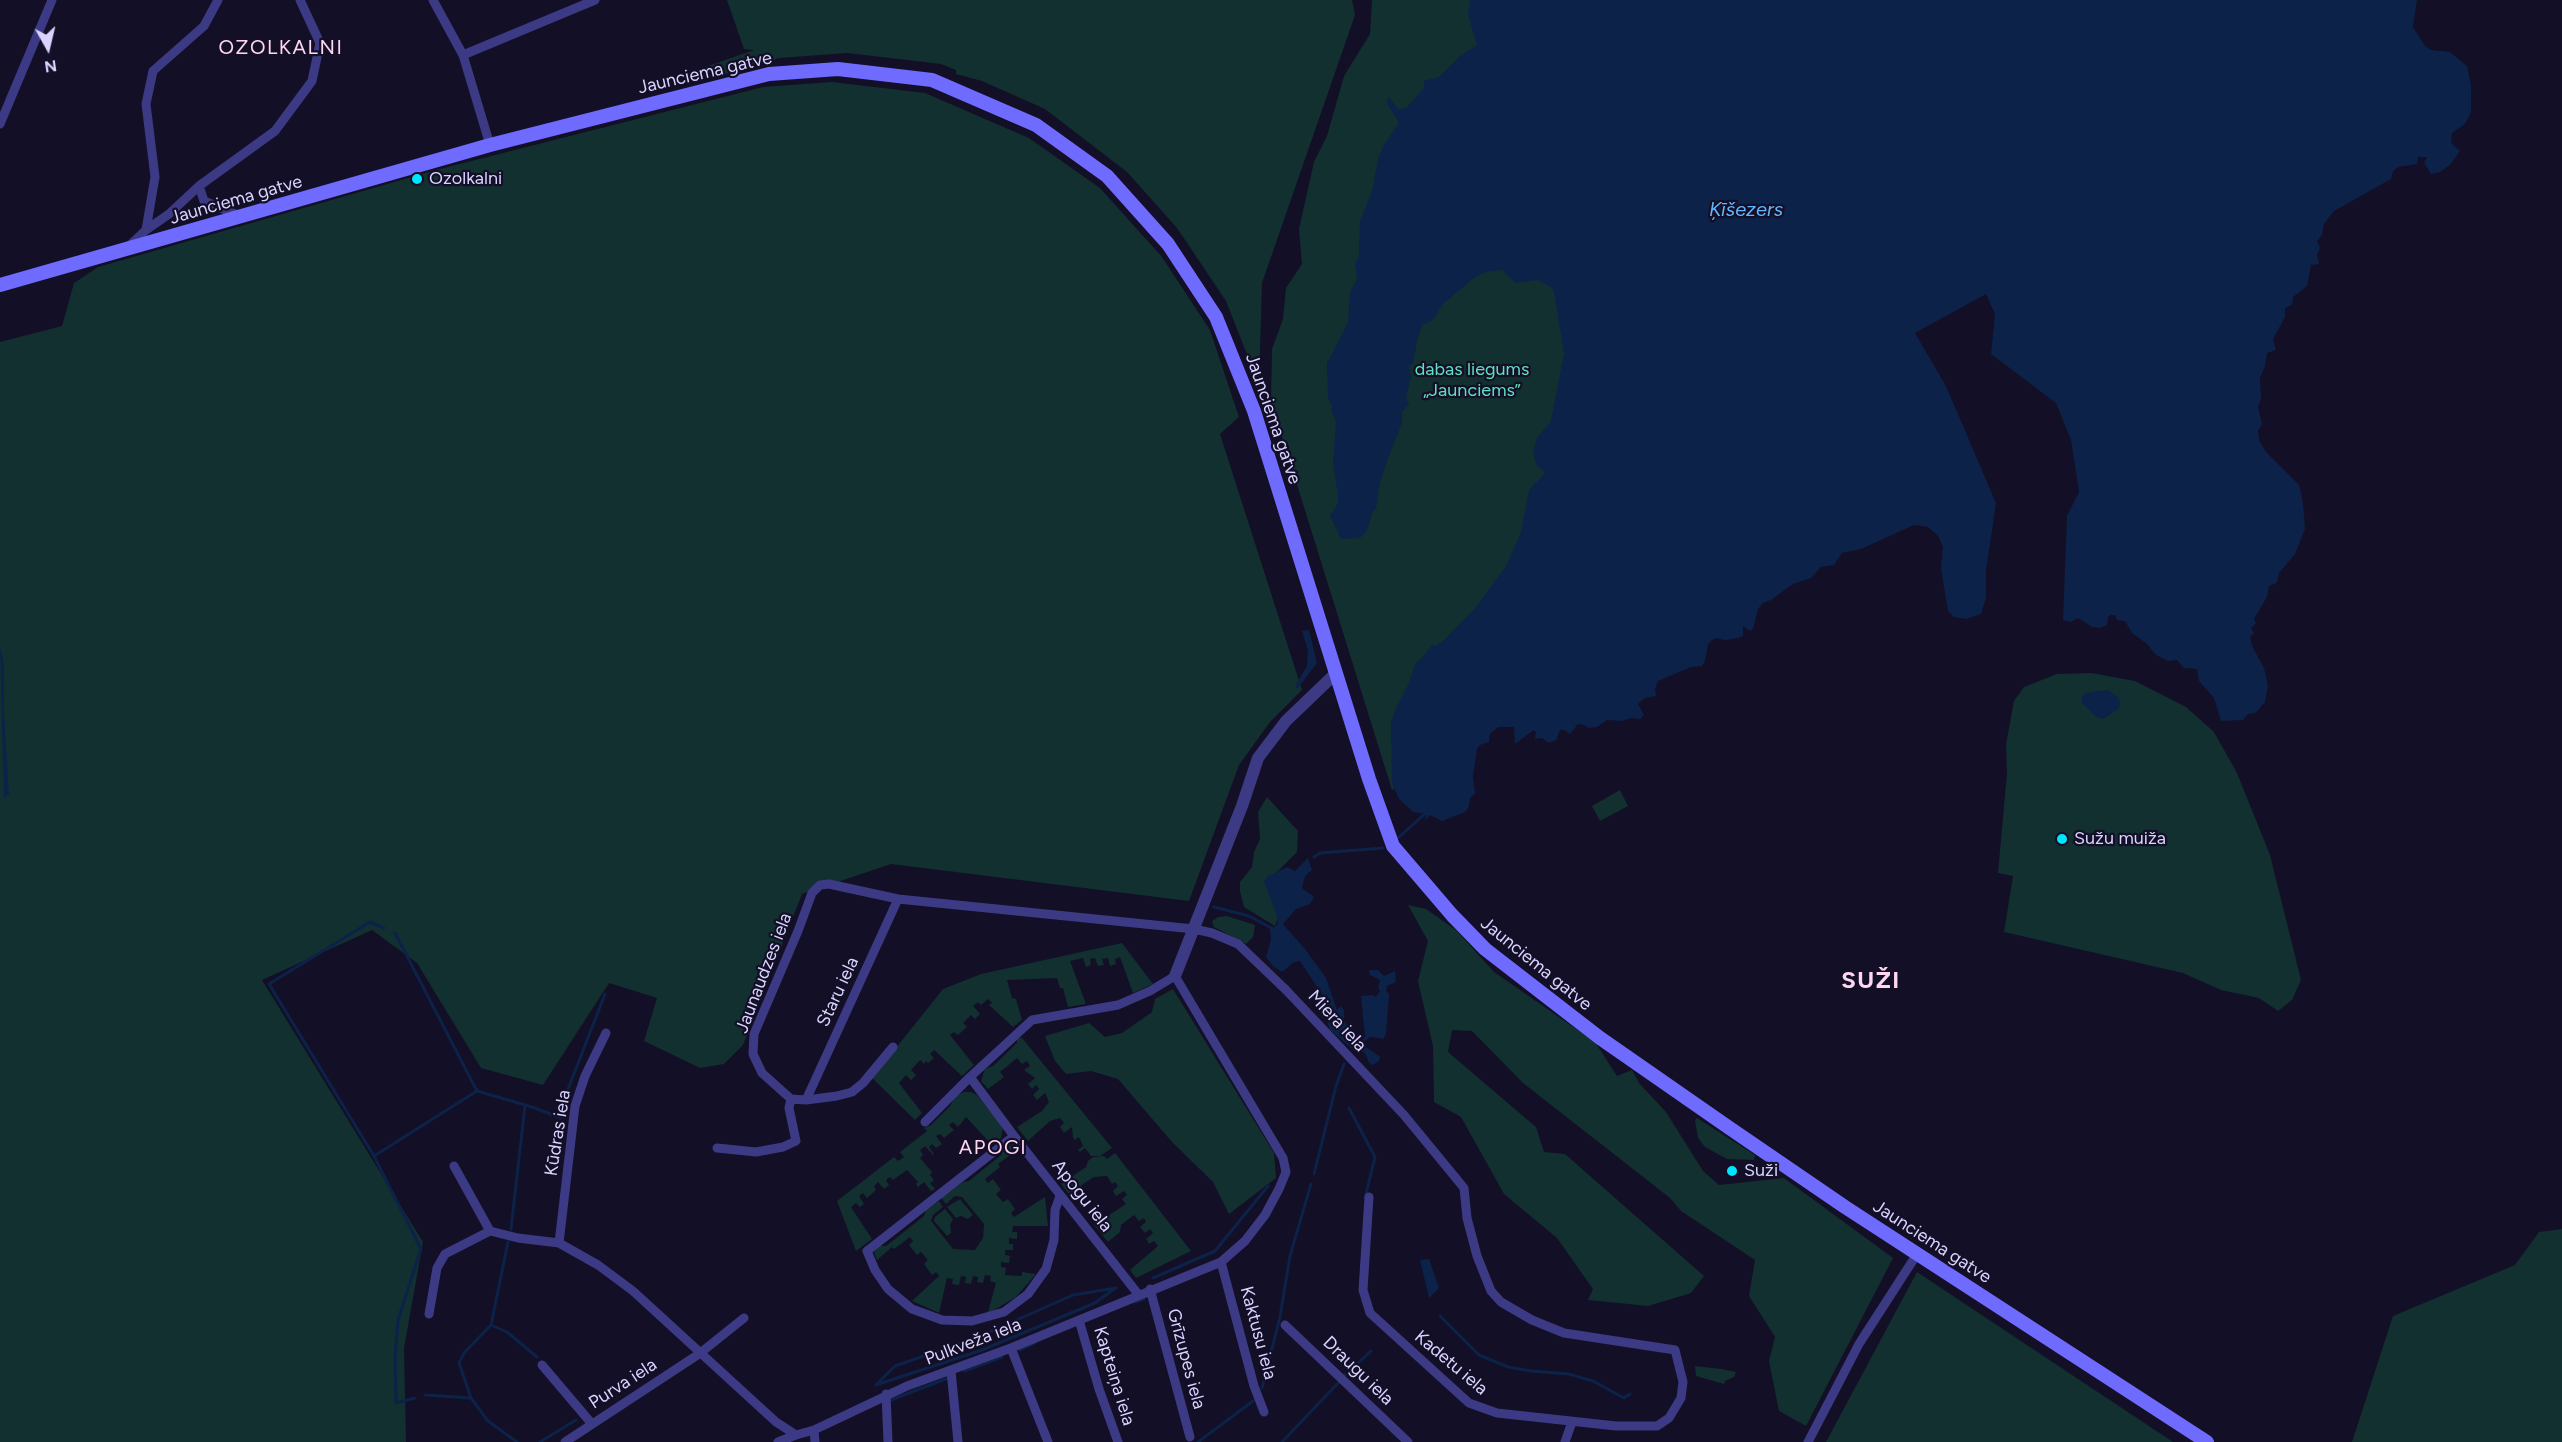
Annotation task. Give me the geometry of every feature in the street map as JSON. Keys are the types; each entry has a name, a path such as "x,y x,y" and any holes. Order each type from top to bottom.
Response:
{"main road":[{"name":"Jaunciema gatve","path":"0,285 490,145 769,74 838,69 932,80 1035,125 1107,176 1168,244 1216,317 1254,411 1369,779 1393,846 1468,933 1600,1038 1845,1208 2207,1442"}],"street":[{"path":"0,124 52,0"},
{"path":"146,230 155,177 146,104 153,71 204,26 218,0"},
{"path":"124,251 200,186 275,130 312,81 320,43 300,0"},
{"path":"433,0 463,55 490,145"},
{"path":"463,55 590,1"},
{"path":"200,186 204,201 243,217"},
{"path":"925,1122 1032,1020 1118,1005 1150,992 1175,976 1242,806 1258,758 1286,720 1336,673"},
{"name":"Miera iela","path":"820,885 829,884 898,898 1194,929 1212,933 1238,944 1286,990 1404,1115 1464,1188 1467,1218 1477,1256 1491,1291 1501,1302 1532,1320 1564,1333 1675,1350 1683,1382"},
{"name":"Jaunaudzes iela","path":"791,1099 762,1073 753,1054 754,1034 812,893 820,885"},
{"name":"Staru iela","path":"807,1100 898,898"},
{"name":"Pulkveža iela","path":"778,1442 814,1430 886,1394 1011,1348 1150,1289 1221,1262 1245,1241 1264,1215 1286,1172 1283,1158 1175,976"},
{"name":"Kūdras iela","path":"559,1243 575,1106 585,1076 606,1033"},
{"path":"717,1148 756,1152 783,1147 796,1141 789,1108 791,1099 807,1100 852,1092 863,1083 893,1047"},
{"name":"Apogu iela","path":"970,1077 1138,1294"},
{"path":"1014,1136 867,1251 875,1270 888,1289 912,1309 942,1320 956,1322 990,1317 1004,1312 1019,1302 1038,1284 1051,1254 1055,1210 1060,1196"},
{"path":"454,1166 490,1230"},
{"name":"Kadetu iela","path":"1369,1197 1363,1290 1370,1313 1469,1403 1497,1413 1625,1427 1657,1426 1669,1418 1681,1398 1683,1382"},
{"path":"429,1314 437,1268 445,1254 490,1230 518,1238 559,1243 598,1265 633,1291 699,1354 776,1422 796,1435"},
{"path":"1808,1442 1859,1344 1917,1254"},
{"name":"Kaktusu iela","path":"1221,1262 1254,1386 1264,1412"},
{"name":"Grīzupes iela","path":"1150,1289 1190,1437"},
{"name":"Purva iela","path":"565,1442 699,1354 744,1318"},
{"name":"Kapteiņa iela","path":"1079,1320 1099,1389 1118,1442"},
{"name":"Draugu iela","path":"1285,1325 1408,1442"},
{"path":"1011,1348 1048,1442"},
{"path":"542,1365 592,1424"},
{"path":"951,1371 958,1442"},
{"path":"886,1394 888,1442"},
{"path":"1565,1442 1572,1422"},
{"path":"814,1430 815,1442"}],"green space":[{"path":"727,0 1352,0 1355,15 1262,283 1259,385 1226,301 1177,228 1127,172 1045,109 982,81 956,74 956,70 941,64 847,53 779,58 748,69 674,85 705,67 754,50 744,49"},
{"name":"dabas liegums „Jaunciems”","path":"1372,0 1561,0 1661,280 1425,769 1392,790 1271,401 1272,349 1283,319 1286,288 1302,264 1299,229 1314,162 1327,136 1344,76 1370,34"},
{"path":"832,82 925,93 1029,138 1100,188 1162,257 1210,330 1239,417 1220,434 1302,690 1270,722 1239,765 1189,901 891,864 802,894 743,1045 724,1064 700,1068 644,1041 657,998 609,983 543,1085 481,1068 417,963 372,930 262,980 423,1242 404,1348 406,1442 0,1442 0,342 62,326 74,283 98,267 436,170 763,87"},
{"path":"2091,673 2135,681 2186,707 2214,732 2237,773 2270,855 2301,980 2292,1000 2278,1011 2259,998 2221,990 2183,973 2004,932 2013,876 1998,873 2007,773 2006,744 2014,701 2024,687 2057,674"},
{"path":"1620,790 1628,806 1600,821 1592,806"},
{"path":"1267,797 1298,831 1297,852 1277,872 1267,877 1278,918 1275,926 1244,907 1240,891 1240,882 1252,867 1254,852 1260,839 1258,812"},
{"path":"1408,905 1426,909 1456,930 1494,972 1595,1042 1617,1076 1632,1070 1639,1083 1666,1112 1703,1171 1719,1185 1784,1178 1893,1258 1806,1426 1779,1411 1769,1361 1775,1337 1749,1296 1755,1260 1681,1211 1670,1198 1523,1083 1472,1031 1452,1030 1448,1052 1536,1127 1544,1152 1565,1154 1704,1276 1691,1293 1648,1306 1588,1300 1593,1289 1557,1238 1504,1194 1461,1117 1434,1102 1433,1046 1418,981 1428,941"},
{"path":"1227,916 1255,925 1253,937 1246,944 1214,927 1212,921 1218,917"},
{"path":"1122,943 1153,984 1133,993 1120,957 1115,959 1116,964 1110,966 1108,958 1102,959 1104,965 1098,966 1095,958 1090,959 1091,965 1086,967 1083,958 1070,961 1086,1004 1068,1007 1063,988 1060,988 1057,978 1007,980 1022,1020 1013,1027 989,1005 992,1003 988,999 981,1005 978,1002 973,1006 980,1014 975,1019 971,1015 963,1023 967,1027 958,1035 954,1032 950,1035 974,1065 962,1076 934,1050 930,1054 934,1058 924,1064 920,1060 911,1070 916,1075 911,1080 906,1075 899,1083 922,1113 915,1120 872,1078 943,989 981,974"},
{"path":"1173,989 1274,1153 1276,1178 1229,1214 1213,1182 1172,1142 1118,1079 1091,1071 1066,1074 1055,1061 1045,1036 1089,1023 1105,1037 1122,1033 1152,1012 1155,999"},
{"path":"1017,1038 1022,1038 1112,1148 1100,1156 1091,1156 1085,1148 1080,1152 1078,1150 1083,1146 1080,1139 1073,1138 1072,1127 1064,1133 1060,1127 1064,1123 1060,1118 1050,1121 1028,1141 1017,1127 1042,1111 1049,1102 1045,1093 1037,1100 1033,1095 1039,1089 1036,1085 1032,1089 1028,1084 1035,1078 1024,1070 1030,1066 1027,1061 1022,1064 1017,1058 1000,1072 1004,1077 988,1089 981,1081 985,1069 993,1066 1017,1043"},
{"path":"964,1092 977,1095 1000,1123 1003,1128 1001,1138 992,1145 966,1117 958,1127 953,1122 949,1125 954,1130 944,1138 940,1134 936,1136 942,1144 936,1148 932,1144 929,1147 933,1155 925,1146 920,1150 923,1155 920,1158 932,1172 930,1175 934,1180 930,1183 935,1189 931,1191 924,1182 918,1187 916,1184 918,1182 907,1170 893,1180 890,1177 886,1180 889,1185 884,1189 878,1182 874,1186 876,1190 867,1198 863,1193 859,1196 864,1204 860,1207 856,1203 851,1207 872,1239 856,1251 837,1201 894,1157 898,1161 904,1157 900,1152 927,1131 924,1128 931,1125 950,1106 956,1096"},
{"path":"1697,1118 1755,1155 1754,1160 1727,1159 1705,1147 1698,1138 1695,1121"},
{"path":"1013,1144 1017,1150 998,1164 1000,1167 985,1179 988,1183 993,1179 1001,1190 996,1194 1003,1202 1008,1199 1015,1209 1011,1213 1014,1217 1045,1197 1048,1226 1013,1226 1012,1232 1017,1232 1017,1239 1009,1238 1009,1244 1013,1244 1013,1250 1005,1250 1005,1255 1010,1256 1009,1263 1001,1262 1001,1267 1006,1268 1005,1275 1022,1276 1022,1272 1036,1274 1016,1297 988,1312 996,1283 990,1281 991,1276 985,1275 983,1283 977,1282 978,1277 973,1276 971,1284 965,1283 966,1277 961,1276 959,1285 952,1284 953,1279 947,1278 939,1313 912,1301 939,1276 936,1272 932,1275 924,1264 928,1260 921,1252 917,1255 909,1245 913,1241 910,1237 894,1249 892,1247 877,1260 874,1252 880,1246 886,1246 939,1201 943,1207 933,1215 931,1221 953,1249 975,1250 983,1238 984,1224 962,1197 955,1196 946,1204 941,1198 963,1182 969,1181 1001,1155 1003,1150"},
{"path":"1115,1153 1191,1251 1136,1278 1130,1270 1158,1246 1154,1241 1149,1244 1146,1239 1153,1233 1150,1229 1145,1233 1140,1227 1146,1222 1144,1218 1139,1221 1134,1215 1121,1225 1120,1232 1108,1242 1094,1225 1126,1204 1122,1199 1127,1195 1124,1191 1116,1196 1113,1191 1118,1186 1115,1182 1112,1184 1107,1176 1094,1177 1083,1184 1071,1197 1061,1184 1086,1167 1088,1161 1093,1157 1104,1156 1107,1159"},
{"path":"960,1199 973,1215 968,1219 961,1216 956,1218 947,1207"},
{"path":"945,1209 953,1219 950,1225 951,1233 947,1236 934,1221 935,1217"},
{"path":"2562,1229 2562,1442 2352,1442 2393,1316 2515,1265 2539,1232"},
{"path":"1917,1272 2173,1442 1826,1442"},
{"path":"1695,1366 1736,1372 1734,1377 1725,1381 1724,1384 1696,1376"}],"water":[{"name":"Ķīšezers","path":"1470,0 2417,0 2413,27 2425,46 2431,50 2450,52 2467,66 2471,86 2471,112 2465,124 2452,133 2451,143 2460,151 2450,165 2440,172 2431,174 2424,163 2427,157 2418,157 2417,164 2398,167 2393,171 2391,179 2334,211 2324,224 2322,235 2317,241 2320,248 2317,255 2319,264 2311,265 2307,286 2293,297 2292,305 2285,308 2285,317 2273,339 2276,350 2267,353 2260,378 2261,399 2258,407 2262,424 2258,431 2259,440 2266,452 2299,485 2305,529 2295,554 2279,573 2277,583 2269,586 2267,597 2254,619 2256,623 2251,628 2254,633 2250,637 2252,646 2264,668 2268,686 2265,702 2260,708 2255,713 2248,714 2243,720 2221,721 2214,698 2199,681 2197,669 2184,668 2177,660 2168,661 2156,655 2147,644 2132,633 2125,621 2117,620 2115,615 2111,615 2108,617 2107,625 2100,628 2092,627 2078,618 2071,622 2063,620 2067,516 2079,492 2071,440 2056,403 1991,354 1995,314 1986,294 1915,333 1946,386 1996,503 1986,570 1986,598 1981,614 1966,619 1954,617 1948,611 1941,569 1943,547 1938,536 1928,527 1914,525 1861,549 1842,553 1834,565 1821,567 1811,578 1793,584 1763,603 1758,609 1753,629 1750,631 1743,626 1743,636 1738,638 1725,640 1715,638 1708,644 1702,666 1691,667 1658,681 1655,689 1656,696 1645,698 1638,704 1644,715 1640,719 1607,720 1597,727 1588,728 1578,724 1570,734 1560,730 1556,740 1549,743 1542,738 1535,739 1534,730 1515,744 1514,727 1498,727 1490,734 1489,742 1480,745 1477,749 1473,777 1475,794 1470,798 1465,812 1442,821 1430,815 1425,821 1426,814 1413,812 1399,799 1392,783 1391,723 1395,710 1408,685 1416,662 1432,645 1436,646 1445,639 1476,607 1506,566 1521,532 1529,490 1545,473 1536,464 1533,452 1537,438 1551,421 1564,353 1554,292 1551,287 1537,280 1515,283 1502,270 1486,272 1475,277 1443,304 1433,320 1422,325 1413,364 1409,366 1411,377 1406,397 1409,404 1402,412 1402,423 1380,482 1376,509 1373,510 1367,531 1360,538 1341,539 1330,516 1338,503 1338,495 1333,464 1336,421 1328,398 1327,363 1348,322 1350,292 1357,279 1355,263 1359,256 1360,221 1372,191 1378,159 1384,145 1399,123 1386,102 1389,97 1398,109 1406,108 1424,88 1424,81 1439,77 1460,56 1477,45 1468,15"},
{"path":"1309,630 1317,663 1297,689 1295,686 1307,666 1308,651 1302,631"},
{"path":"0,646 4,665 4,714 9,794 4,798"},
{"path":"2108,690 2119,698 2120,705 2119,709 2103,719 2095,716 2082,703 2082,697 2085,693"},
{"path":"1308,858 1312,870 1305,876 1302,888 1314,897 1310,904 1296,909 1283,924 1326,978 1337,1010 1341,1006 1344,1011 1344,1021 1365,1046 1380,1057 1379,1061 1373,1065 1369,1063 1365,1053 1351,1048 1330,1030 1325,1015 1331,1008 1300,961 1294,962 1282,972 1266,957 1271,940 1270,929 1277,925 1278,918 1264,882 1267,877 1287,867 1295,871"},
{"path":"1369,970 1378,970 1384,976 1395,971 1396,982 1387,986 1386,991 1389,994 1386,1034 1383,1039 1365,1036 1361,996 1376,997 1380,991 1378,987 1380,980 1370,975"},
{"path":"1429,1259 1439,1288 1429,1298 1420,1260"}],"waterway":[{"path":"1399,837 1427,812"},
{"path":"1314,857 1320,853 1383,848"},
{"path":"1214,907 1249,916 1273,929"},
{"path":"374,1156 269,984 370,922 384,928"},
{"path":"395,933 477,1091"},
{"path":"415,1398 396,1403 395,1358 398,1320 421,1249 374,1156 477,1091 561,1118 563,1102 605,994"},
{"path":"1359,1044 1370,1035"},
{"path":"1314,1174 1336,1086 1344,1064"},
{"path":"511,1229 525,1105"},
{"path":"1349,1108 1375,1157 1365,1198"},
{"path":"1262,1388 1280,1317 1290,1256 1311,1184"},
{"path":"1153,1278 1215,1251 1268,1186"},
{"path":"508,1242 491,1325 464,1353 459,1363 471,1398 488,1421 517,1442"},
{"path":"876,1385 895,1366 976,1338 1073,1295 1116,1288"},
{"path":"879,1384 982,1350 1095,1303 1114,1289"},
{"path":"1135,1302 1144,1299"},
{"path":"1440,1316 1479,1355 1508,1367 1569,1374 1593,1381 1624,1398 1630,1394"},
{"path":"491,1325 507,1332 537,1357"},
{"path":"1020,1350 1035,1343"},
{"path":"1345,1375 1371,1351"},
{"path":"964,1371 1002,1357"},
{"path":"891,1400 948,1378"},
{"path":"1282,1442 1339,1382"},
{"path":"425,1395 471,1398"},
{"path":"1198,1442 1253,1401"},
{"path":"540,1442 576,1420"}],"place":[{"name":"Ozolkalni","path":"417,179"},
{"name":"Sužu muiža","path":"2062,839"},
{"name":"Suži","path":"1732,1171"}],"district":[{"name":"OZOLKALNI","path":"281,48"},
{"name":"SUŽI","path":"1871,981"},
{"name":"APOGI","path":"993,1148"}]}
